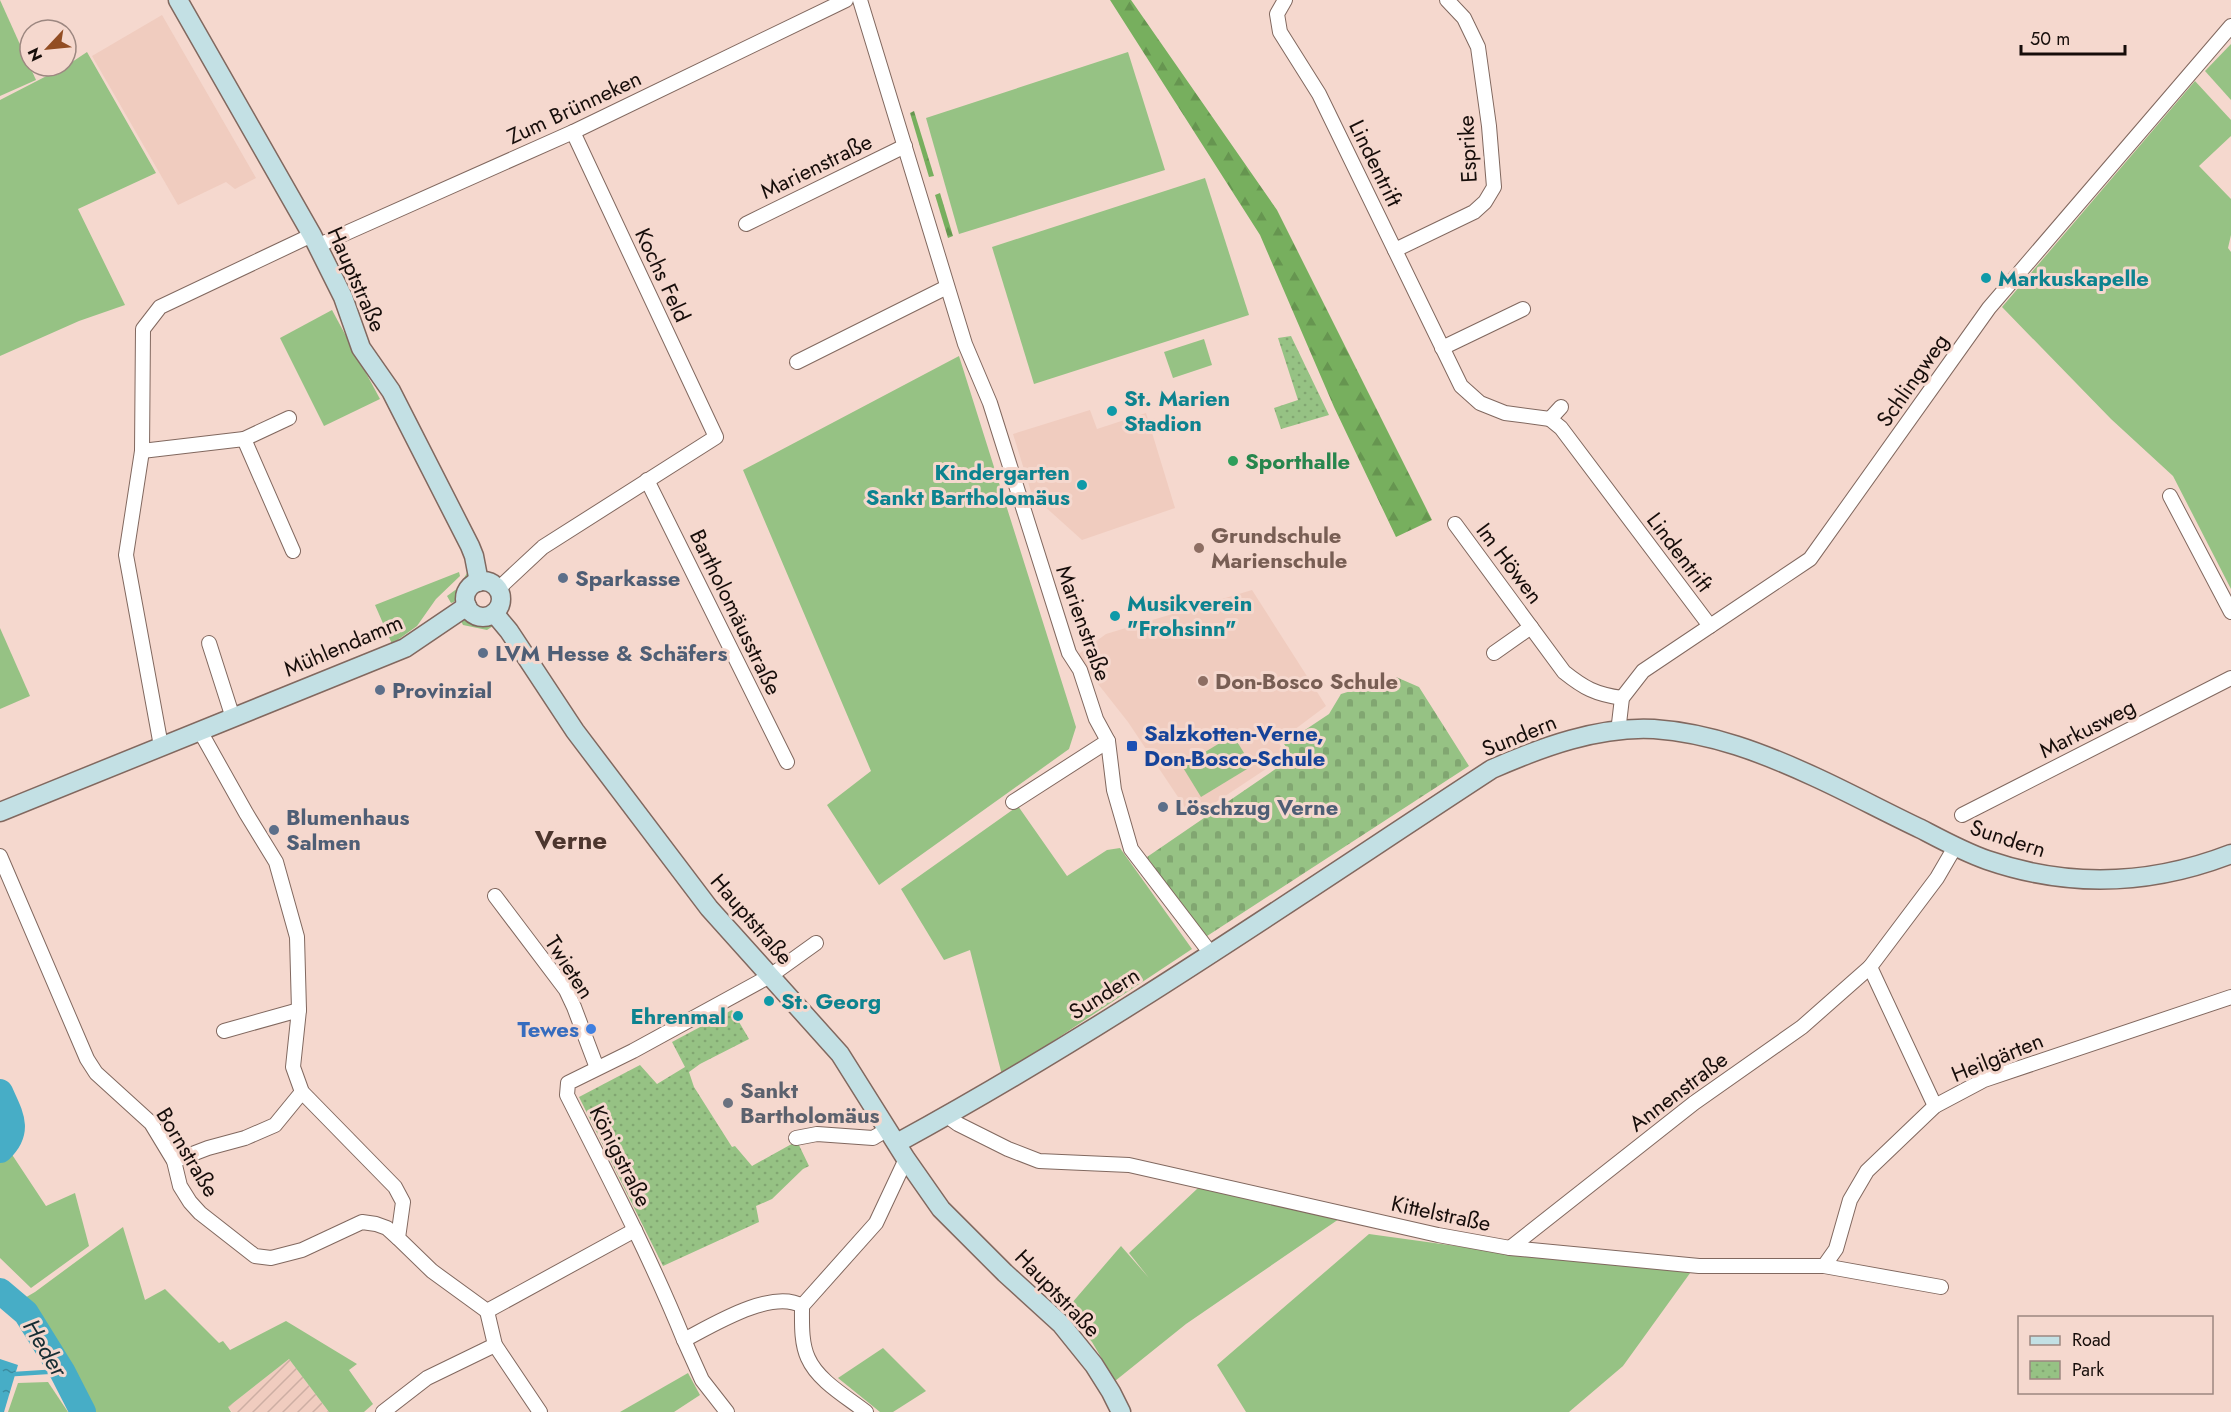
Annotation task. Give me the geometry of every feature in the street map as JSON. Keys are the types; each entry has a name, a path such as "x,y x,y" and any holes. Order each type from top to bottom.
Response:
{"street":[{"name":"Hauptstraße","path":"178,0 344,297 361,348 391,391 470,546 479,582"},
{"name":"Zum Brünneken","path":"160,746 126,555 142,451 143,329 160,307 573,132 846,0"},
{"name":"Marienstraße","path":"860,0 965,344 990,403 1069,653 1080,670 1096,719 1108,741 1114,790 1131,849 1212,955"},
{"name":"Lindentrift","path":"1284,0 1277,14 1280,32 1319,94 1461,386 1480,404 1504,413 1551,419 1561,428 1710,626"},
{"name":"Esprike","path":"1395,250 1474,212 1485,202 1494,187 1489,126 1478,47 1464,18 1447,0"},
{"name":"Schlingweg","path":"1622,698 1643,671 1810,558 1989,308 2231,26"},
{"name":"Kochs Feld","path":"573,132 716,437 647,480"},
{"name":"Marienstraße","path":"746,224 904,146"},
{"path":"797,362 947,287"},
{"path":"1442,348 1523,309"},
{"path":"1551,419 1561,406"},
{"path":"142,451 244,440 289,418"},
{"path":"244,440 293,551"},
{"path":"498,589 543,547 647,480"},
{"name":"Bartholomäusstraße","path":"647,480 788,762"},
{"path":"2170,496 2231,612"},
{"name":"Im Höwen","path":"1455,524 1564,672 1576,682 1600,695 1622,698"},
{"path":"479,582 489,583 498,589 501,602 495,613 479,617 470,611 467,606 467,591 479,582"},
{"name":"Mühlendamm","path":"0,812 405,648 467,606"},
{"name":"Hauptstraße","path":"495,613 575,731 709,908 840,1054 906,1159 941,1209 1005,1273 1061,1324 1094,1365 1121,1412"},
{"name":"Im Höwen","path":"1494,653 1531,627"},
{"path":"209,643 233,718"},
{"name":"Markusweg","path":"1962,815 2231,678"},
{"path":"1618,732 1622,698"},
{"name":"Sundern","path":"892,1136 947,1116 1212,955 1492,769 1540,749 1578,738 1652,729 1687,732 1732,743 1799,769 1985,860 2053,877 2090,880 2152,877 2202,866 2231,854"},
{"path":"200,731 276,862 297,937 299,1010 293,1067 302,1092 395,1187 403,1202 398,1238"},
{"path":"1013,802 1108,741"},
{"name":"Annenstraße","path":"1510,1248 1694,1103 1802,1028 1870,968 1937,878 1955,847"},
{"name":"Bornstraße","path":"0,856 87,1059 96,1073 151,1123 174,1161 180,1186 190,1202 201,1213 255,1256 271,1258 302,1250 362,1222 376,1224 387,1228 432,1270 487,1311"},
{"name":"Twieten","path":"495,896 566,990 597,1068"},
{"name":"Königstraße","path":"727,1412 702,1380 635,1230 567,1095 568,1083 633,1051 770,976 816,943"},
{"path":"1870,968 1935,1106"},
{"name":"Heilgärten","path":"1824,1266 1836,1249 1851,1200 1868,1171 1935,1106 1984,1080 2231,997"},
{"path":"224,1031 299,1010"},
{"path":"174,1161 208,1148 245,1138 275,1125 302,1092"},
{"name":"Kittelstraße","path":"947,1116 958,1124 1008,1149 1039,1161 1129,1165 1510,1248 1699,1266 1824,1266 1941,1287"},
{"path":"796,1138 817,1134 873,1138 892,1136"},
{"path":"866,1412 819,1375 807,1357 803,1337 802,1306 876,1223 906,1159"},
{"path":"540,1412 495,1345 487,1311 635,1230"},
{"path":"684,1340 719,1322 775,1301 795,1302 802,1306"},
{"path":"382,1412 428,1378 495,1345"}],"shaded area":[{"path":"162,15 256,178 235,189 226,182 178,205 92,56"},
{"path":"1090,410 1097,429 1146,413 1175,508 1082,540 1032,495 1013,434"},
{"name":"Don-Bosco Schule","path":"1252,590 1326,706 1278,742 1287,755 1192,818 1128,722 1076,656 1106,634"},
{"path":"289,1359 329,1412 232,1412 228,1407"}],"green space":[{"path":"0,0 18,40 18,78 35,78 36,80 0,96"},
{"path":"1110,0 1131,0 1277,210 1432,520 1396,537 1334,407 1260,235"},
{"path":"2231,44 2231,100 2205,71"},
{"path":"87,52 156,173 78,209 125,305 79,321 0,356 0,100 43,78 78,78 78,58"},
{"path":"1128,52 1165,170 959,234 926,118"},
{"path":"2195,81 2231,120 2231,136 2199,166 2231,199 2231,235 2228,248 2231,252 2231,589 2173,476 2111,419 2002,307"},
{"path":"914,111 934,176 929,177 910,113"},
{"path":"1205,178 1249,315 1034,384 992,247"},
{"path":"940,193 953,236 948,238 935,195"},
{"path":"332,310 380,399 324,426 280,338"},
{"path":"1291,336 1329,415 1281,429 1274,408 1298,400 1278,338"},
{"path":"1204,339 1212,365 1173,378 1164,352"},
{"path":"959,356 1076,727 1069,749 879,885 827,805 871,771 743,470"},
{"path":"459,572 460,576 436,599 417,626 392,644 375,605"},
{"path":"467,573 468,582 451,603 447,596 458,588"},
{"path":"472,619 493,626 487,630 463,625 461,621"},
{"path":"0,628 30,696 0,709"},
{"path":"1396,677 1419,687 1469,766 1204,938 1147,857 1293,757 1284,744 1329,714 1341,694"},
{"path":"1233,735 1252,766 1201,797 1182,766"},
{"path":"1018,806 1067,876 1107,850 1120,848 1192,949 1002,1075 970,950 944,960 901,889"},
{"path":"732,1010 749,1039 689,1072 694,1087 732,1147 735,1146 752,1166 797,1141 809,1166 772,1199 756,1206 759,1222 663,1266 579,1097 640,1065 657,1084 685,1067 672,1042"},
{"path":"9,1150 46,1206 75,1193 89,1246 31,1288 0,1258 0,1161"},
{"path":"1198,1188 1339,1219 1186,1324 1115,1381 1092,1342 1065,1311 1121,1246 1149,1278 1129,1253"},
{"path":"123,1227 145,1300 165,1289 219,1343 223,1341 230,1350 286,1321 357,1364 349,1370 373,1404 364,1412 329,1412 289,1359 228,1407 231,1412 94,1412 36,1312 23,1299"},
{"path":"1369,1234 1514,1254 1693,1269 1623,1366 1569,1412 1246,1412 1217,1365"},
{"path":"883,1348 926,1391 893,1412 880,1412 838,1378"},
{"path":"688,1373 700,1395 674,1412 620,1412"},
{"path":"48,1382 68,1412 8,1412 18,1383"}],"water":[{"path":"0,1359 18,1365 4,1412 0,1412"}],"waterway":[{"name":"Heder","path":"0,1092 12,1122 10,1136 0,1150"},
{"name":"Heder","path":"0,1291 26,1313 62,1371 83,1412"},
{"path":"15,1374 62,1371"}],"place":[{"name":"Markuskapelle","path":"1986,278"},
{"name":"St. Marien Stadion","path":"1112,411"},
{"name":"Sporthalle","path":"1233,461"},
{"name":"Kindergarten Sankt Bartholomäus","path":"1082,485"},
{"name":"Grundschule Marienschule","path":"1199,548"},
{"name":"Sparkasse","path":"563,578"},
{"name":"Musikverein \"Frohsinn\"","path":"1115,616"},
{"name":"LVM Hesse & Schäfers","path":"483,653"},
{"name":"Don-Bosco Schule","path":"1203,681"},
{"name":"Provinzial","path":"380,690"},
{"name":"Salzkotten-Verne, Don-Bosco-Schule","path":"1132,746"},
{"name":"Löschzug Verne","path":"1163,807"},
{"name":"Blumenhaus Salmen","path":"274,830"},
{"name":"St. Georg","path":"769,1001"},
{"name":"Ehrenmal","path":"738,1016"},
{"name":"Tewes","path":"591,1029"},
{"name":"Sankt Bartholomäus","path":"728,1103"}],"district":[{"name":"Verne","path":"571,840"}]}
